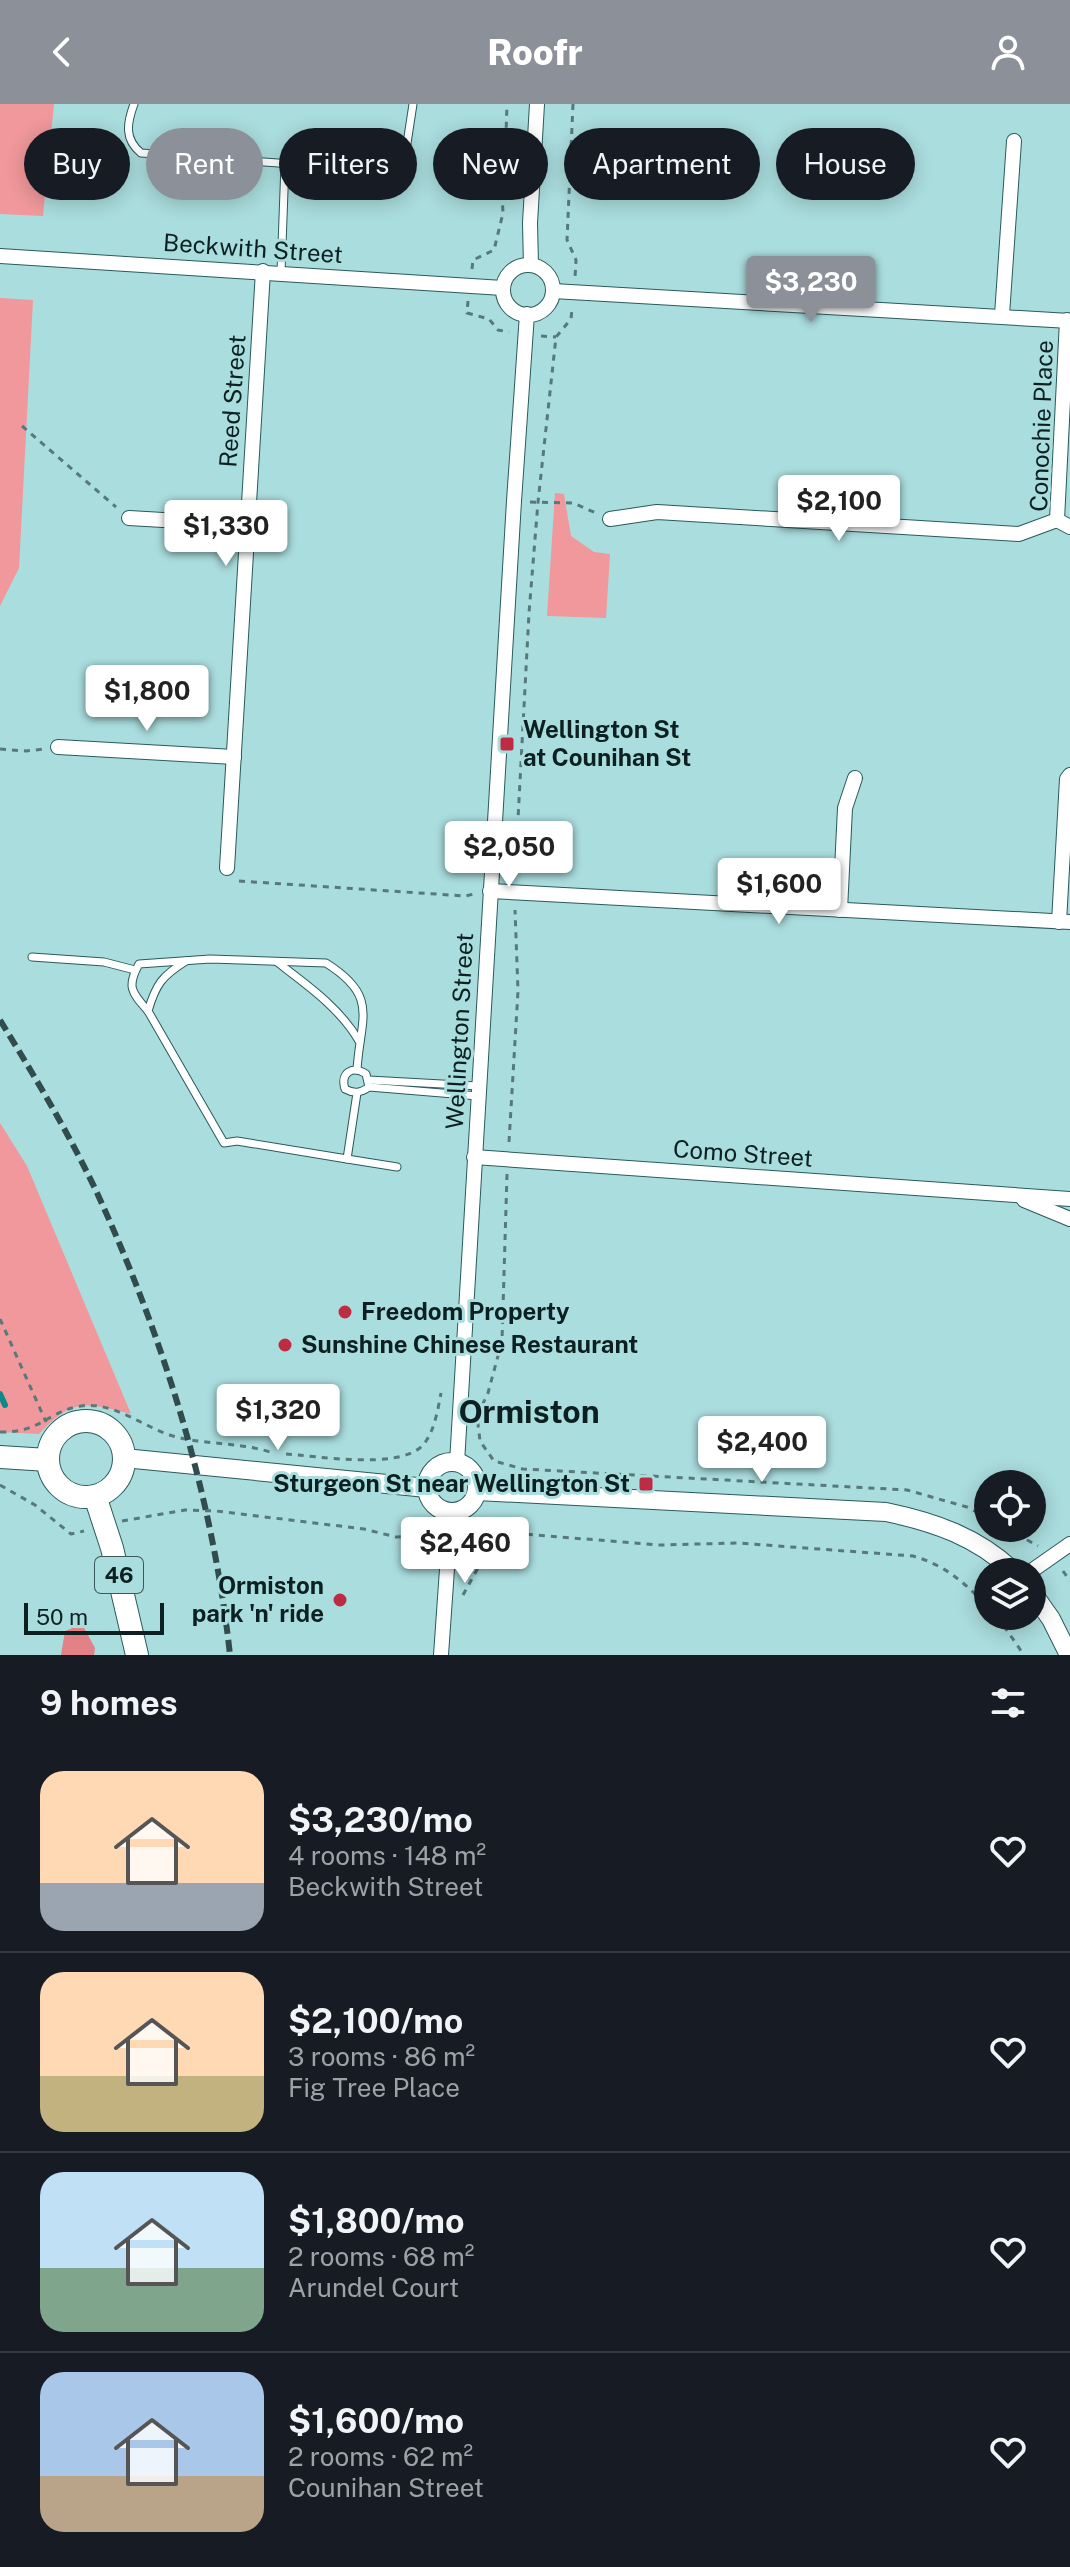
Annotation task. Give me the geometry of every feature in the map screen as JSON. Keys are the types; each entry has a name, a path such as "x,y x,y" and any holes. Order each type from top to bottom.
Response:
{"main road":[{"path":"85,1422 104,1426 112,1432 124,1458 121,1475 116,1482 95,1496 73,1495 63,1489 55,1481 48,1460 52,1441 58,1433 66,1427 85,1422"},
{"path":"0,1457 48,1460"},
{"name":"46","path":"95,1496 137,1655"}],"street":[{"path":"531,265 530,223 537,104"},
{"path":"1002,315 1014,141"},
{"name":"Beckwith Street","path":"0,256 503,288"},
{"path":"531,265 547,274 553,291 545,308 527,314 510,307 503,288 512,271 531,265"},
{"name":"Reed Street","path":"227,868 263,271"},
{"path":"553,291 1069,320"},
{"name":"Wellington Street","path":"457,1463 527,314"},
{"name":"Conochie Place","path":"1063,523 1069,320"},
{"path":"610,519 657,512 1019,534 1063,523"},
{"path":"129,518 248,525"},
{"path":"58,747 234,757"},
{"path":"490,891 1064,922 1067,779 1070,775"},
{"path":"840,910 845,808 855,778"},
{"name":"Como Street","path":"474,1157 1070,1199"},
{"name":"Como Street","path":"1009,1194 1070,1219"},
{"path":"124,1458 427,1488"},
{"path":"449,1462 457,1463 473,1473 477,1491 468,1507 451,1512 435,1505 427,1488 436,1468 449,1462"},
{"path":"477,1491 886,1512 926,1521 955,1532 997,1558"},
{"path":"441,1655 451,1512"},
{"path":"1046,1561 1070,1544"},
{"path":"1046,1612 1069,1655"}],"lane":[{"path":"134,104 127,128 133,147 141,153 279,164"},
{"path":"410,128 413,104"},
{"path":"281,272 284,200"},
{"path":"32,957 104,962 135,970"},
{"path":"275,960 339,1014 359,1041"},
{"path":"148,1011 155,988 169,972 188,961"},
{"path":"357,1070 364,1017 362,996 343,973 326,963 188,961 139,964 135,970 132,993 148,1011 224,1143 237,1141 397,1167"},
{"path":"357,1093 345,1089 342,1081 345,1073 357,1070 366,1074 369,1083"},
{"path":"347,1159 357,1093 369,1083 478,1091"}],"path":[{"path":"507,104 501,174 503,213 494,250 473,260 467,313 489,319 498,330 556,337"},
{"path":"573,104 567,240 576,260 574,292 571,319 556,337 538,502 519,770 515,893 518,991 502,1341 488,1393 477,1416 480,1441 494,1461 523,1469 907,1490 974,1511"},
{"path":"22,426 129,518"},
{"path":"514,501 573,503 610,519"},
{"path":"0,749 26,751 58,747"},
{"path":"227,868 226,880 465,896 490,891"},
{"path":"0,1319 46,1422"},
{"path":"285,1454 389,1459 414,1452 425,1442 441,1393"},
{"path":"0,1432 26,1430 60,1412 100,1406 175,1437 247,1445 271,1453"},
{"path":"0,1485 35,1505 71,1534 134,1517 185,1510 351,1527 396,1537 498,1532 660,1545 738,1543 913,1556 934,1562 961,1579 974,1592"},
{"path":"463,1595 498,1532"},
{"path":"1007,1630 1024,1655"}],"shaded area":[{"path":"0,104 54,104 52,128 24,128 24,200 45,200 43,216 0,214"},
{"path":"0,298 33,300 19,568 0,606"},
{"path":"555,493 564,494 571,536 594,552 610,554 606,618 547,616"},
{"path":"0,1123 27,1166 131,1414 102,1407 80,1406 61,1414 39,1434 0,1432"},
{"path":"82,1624 95,1648 94,1655 61,1655 65,1631"}],"waterway":[{"path":"0,1394 5,1405"}],"railway":[{"path":"0,1020 52,1106 87,1173 144,1305 198,1478 222,1596 230,1655"}],"place":[{"name":"Wellington St at Counihan St","path":"507,744"},
{"name":"Freedom Property","path":"345,1312"},
{"name":"Sunshine Chinese Restaurant","path":"285,1345"},
{"name":"Sturgeon St near Wellington St","path":"646,1484"},
{"name":"Ormiston park 'n' ride","path":"340,1600"}],"district":[{"name":"Ormiston","path":"529,1412"}]}
